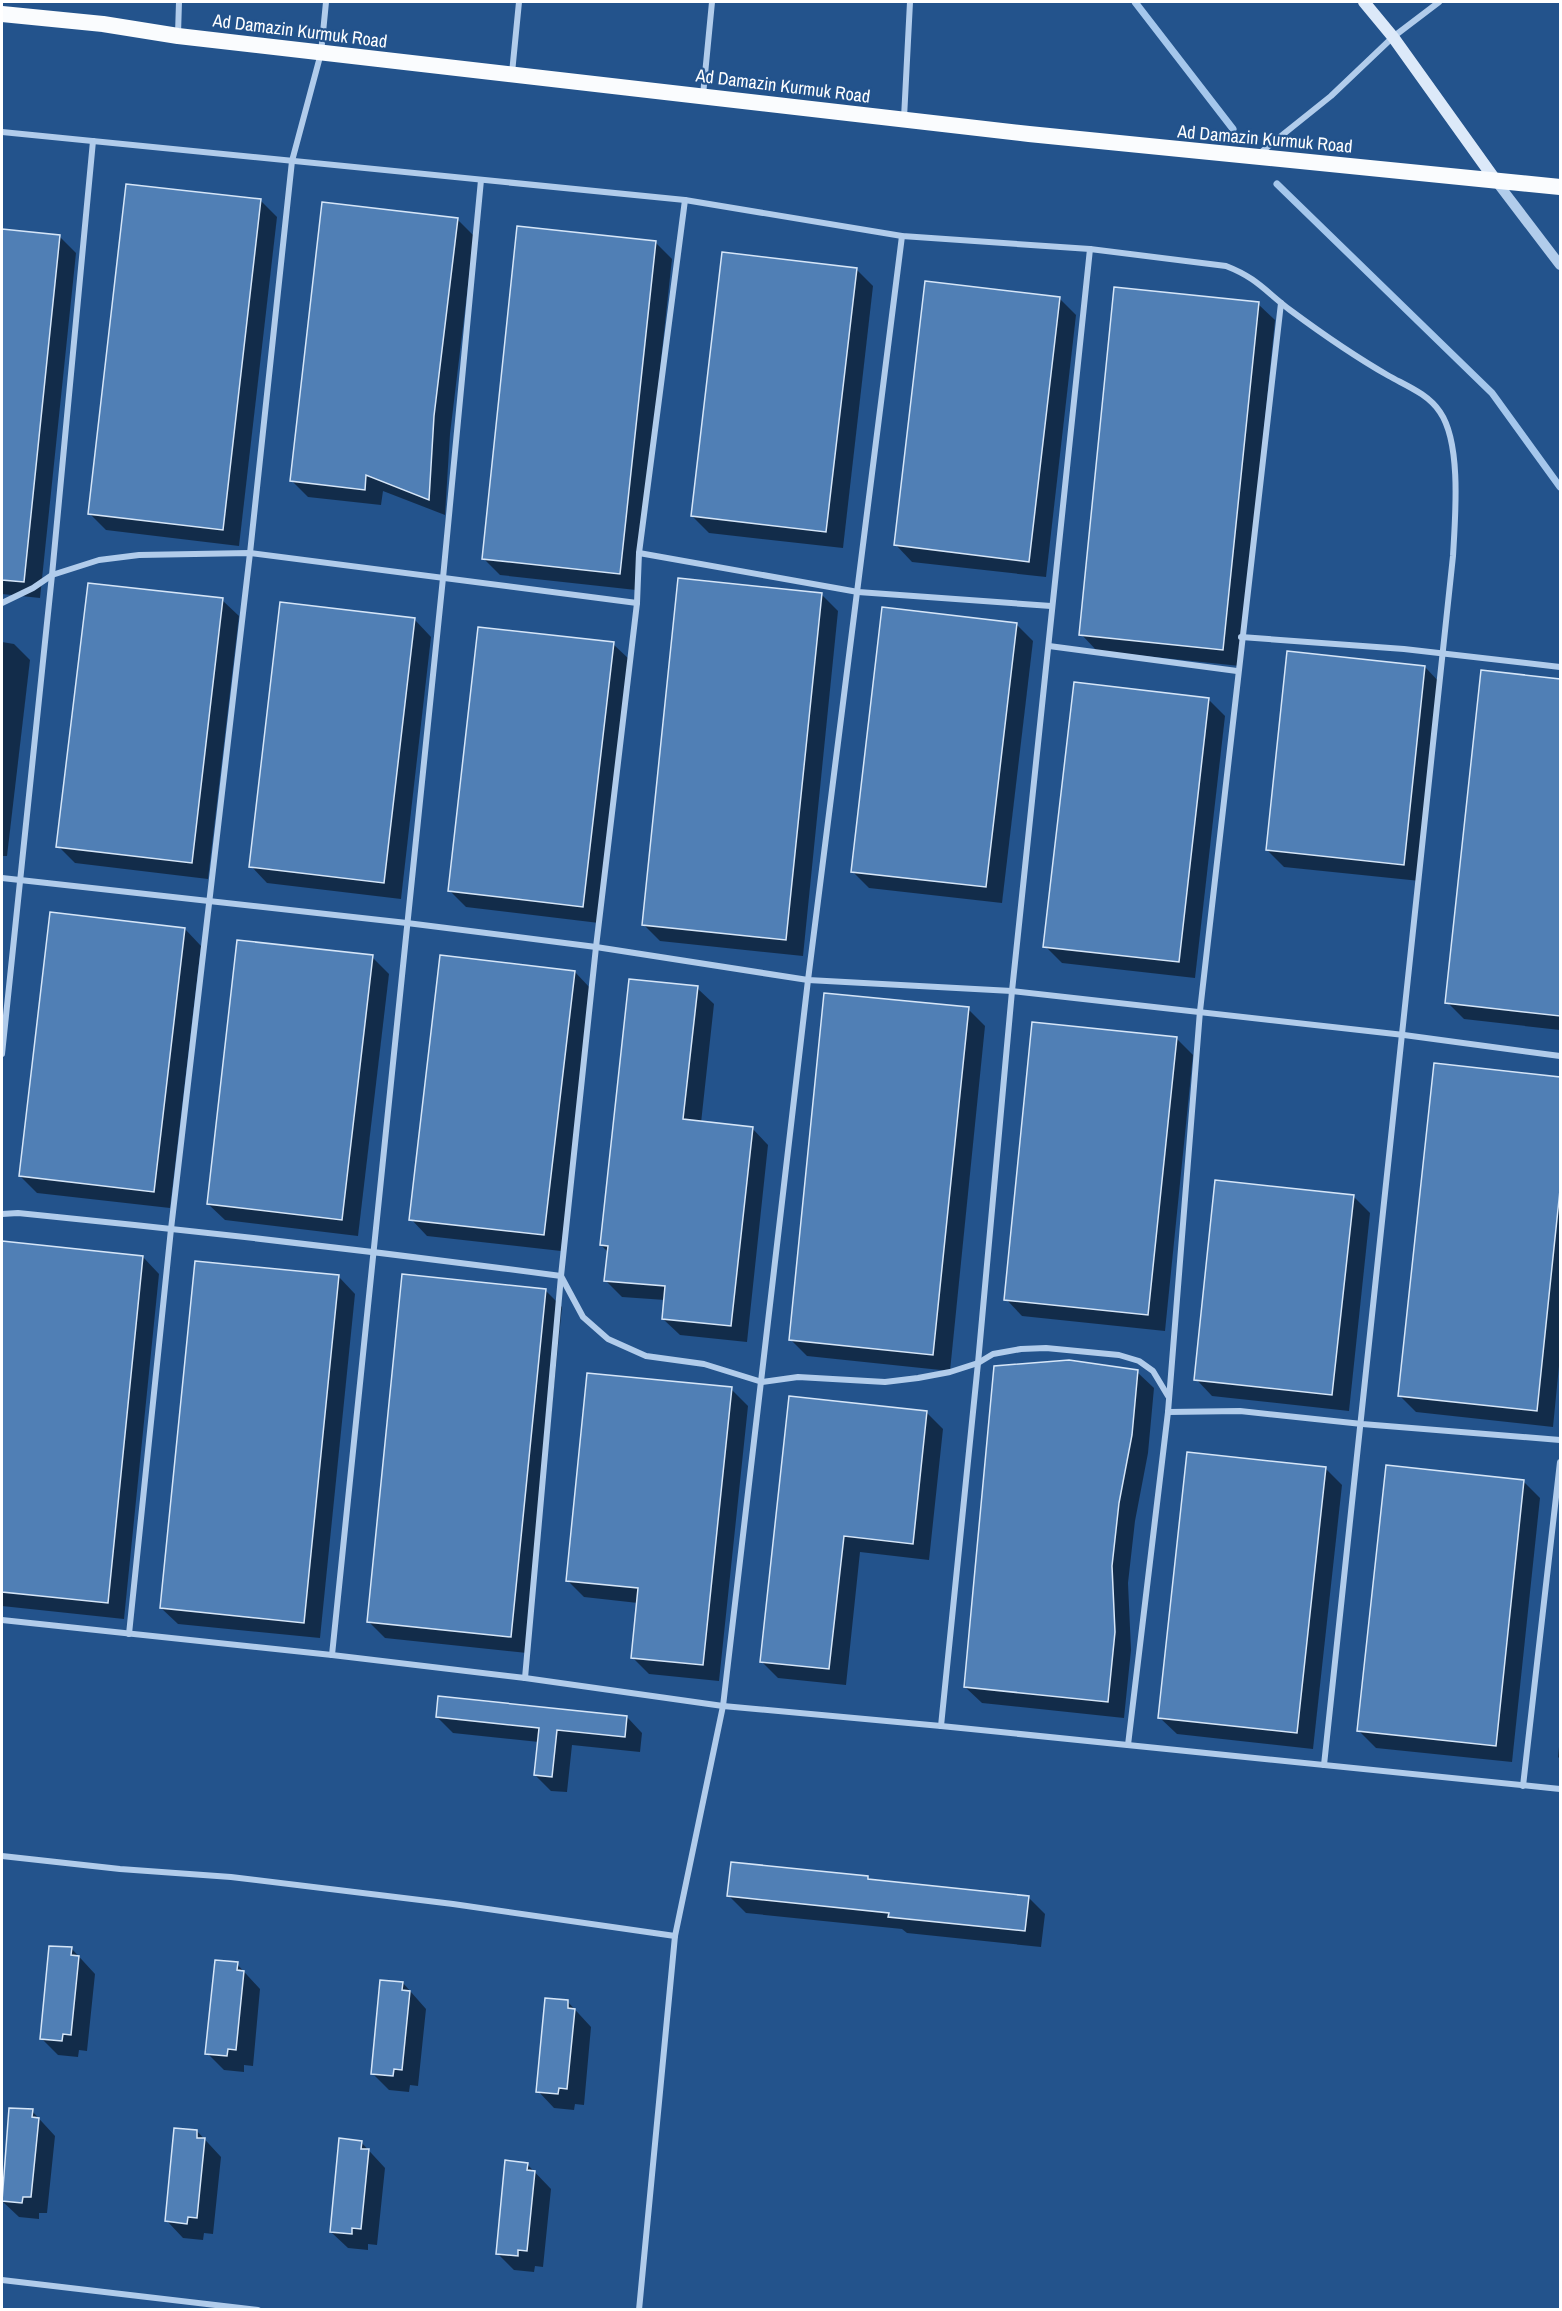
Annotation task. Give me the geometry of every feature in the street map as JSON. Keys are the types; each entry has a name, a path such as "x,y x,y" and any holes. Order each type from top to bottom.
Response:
{"highway":[{"name":"Ad Damazin Kurmuk Road","path":"2,14 904,120 1560,187"}],"main road":[{"path":"1364,2 1393,37 1496,181"}],"street":[{"path":"177,36 179,2"},
{"path":"129,1634 171,1228 250,553 292,160 321,53 326,2"},
{"path":"512,74 519,2"},
{"path":"703,95 712,2"},
{"path":"904,120 910,2"},
{"path":"1254,157 1331,96 1393,37 1439,2"},
{"path":"2,132 685,200 902,236 1090,249 1226,266 1245,273 1259,282 1281,303 1324,335 1388,375 1416,389 1440,412 1452,443 1456,498 1453,556 1404,1035 1324,1765"},
{"path":"2,1054 52,575 93,141"},
{"path":"332,1655 443,578 481,180"},
{"path":"1496,181 1560,265"},
{"path":"525,1678 561,1276 596,947 637,603 639,553 685,200"},
{"path":"639,2310 675,1936 723,1706 808,980 902,236"},
{"path":"941,1726 978,1363 1012,991 1090,249"},
{"path":"1128,1745 1168,1412 1200,1011 1281,303"},
{"path":"2,603 33,588 52,575 99,560 139,555 250,553 637,603"},
{"path":"639,553 858,592 1051,606"},
{"path":"1241,637 1443,654 1560,667"},
{"path":"1049,646 1238,670"},
{"path":"2,878 407,922 596,947 808,980 1012,991 1404,1035 1560,1056"},
{"path":"2,1214 18,1213 171,1228 375,1251 561,1276"},
{"path":"561,1276 584,1317 609,1339 646,1356 704,1364 762,1383 798,1377 885,1382 950,1372 978,1363 993,1354 1022,1348 1046,1348 1119,1355 1139,1361 1154,1371 1169,1398"},
{"path":"1168,1412 1240,1411 1362,1424 1560,1440"},
{"path":"1523,1786 1560,1462"},
{"path":"2,1620 525,1678 723,1706 1560,1789"},
{"path":"2,1856 120,1869 243,1878 453,1904 675,1936"},
{"path":"2,2280 201,2306 258,2310"}],"building":[{"path":"126,184 261,199 223,530 88,514"},
{"path":"322,202 458,218 434,416 429,500 366,475 365,490 290,481"},
{"path":"517,226 656,241 620,574 482,559"},
{"path":"2,229 60,235 24,582 2,580"},
{"path":"722,252 857,268 826,532 691,516"},
{"path":"925,281 1060,297 1029,562 894,545"},
{"path":"1114,287 1259,302 1223,650 1079,635"},
{"path":"678,578 822,593 786,940 642,925"},
{"path":"88,583 223,598 192,863 56,847"},
{"path":"280,602 415,618 384,883 249,867"},
{"path":"882,607 1017,623 986,887 851,872"},
{"path":"478,627 614,642 583,907 448,891"},
{"path":"1287,651 1425,666 1404,865 1266,850"},
{"path":"1481,670 1560,679 1560,1016 1445,1003"},
{"path":"1074,682 1209,698 1179,962 1043,947"},
{"path":"50,912 185,928 154,1192 19,1176"},
{"path":"237,940 373,955 342,1220 207,1204"},
{"path":"440,955 575,971 544,1235 409,1220"},
{"path":"629,979 698,986 683,1119 753,1127 731,1326 662,1319 665,1286 604,1281 608,1246 600,1245"},
{"path":"824,993 969,1007 933,1355 789,1340"},
{"path":"1032,1022 1177,1037 1148,1315 1004,1300"},
{"path":"1434,1063 1560,1077 1560,1190 1537,1411 1398,1396"},
{"path":"1215,1180 1354,1195 1332,1395 1194,1380"},
{"path":"2,1241 143,1256 108,1603 2,1592"},
{"path":"195,1261 339,1275 304,1623 160,1608"},
{"path":"402,1274 546,1289 511,1637 367,1622"},
{"path":"1069,1360 1138,1370 1132,1435 1119,1503 1112,1566 1115,1632 1108,1702 964,1687 994,1366"},
{"path":"587,1373 732,1387 703,1665 631,1658 638,1588 566,1581"},
{"path":"789,1396 927,1411 913,1544 844,1536 829,1669 760,1662"},
{"path":"1187,1452 1326,1467 1297,1733 1158,1718"},
{"path":"1386,1465 1524,1480 1496,1746 1357,1731"},
{"path":"438,1696 627,1716 625,1737 557,1730 552,1777 534,1775 539,1728 436,1717"},
{"path":"731,1862 1029,1896 1025,1931 888,1917 889,1913 727,1896"},
{"path":"49,1946 72,1947 71,1955 79,1956 71,2035 63,2034 62,2041 40,2039"},
{"path":"215,1960 238,1962 237,1970 244,1971 236,2050 228,2049 227,2056 205,2054"},
{"path":"380,1980 403,1982 402,1990 410,1991 402,2070 394,2069 393,2076 371,2074"},
{"path":"545,1998 568,2000 568,2008 575,2009 567,2089 559,2088 558,2094 536,2092"},
{"path":"9,2108 33,2109 32,2117 39,2118 31,2197 23,2197 22,2203 2,2201"},
{"path":"174,2128 197,2130 197,2138 205,2138 197,2218 188,2217 187,2224 165,2221"},
{"path":"339,2138 362,2141 361,2149 369,2149 361,2229 352,2228 352,2234 330,2232"},
{"path":"505,2160 528,2163 527,2170 535,2171 527,2251 518,2250 518,2256 496,2254"}],"waterway":[{"path":"1135,2 1233,129"},
{"path":"1277,184 1492,393 1560,487"}]}
